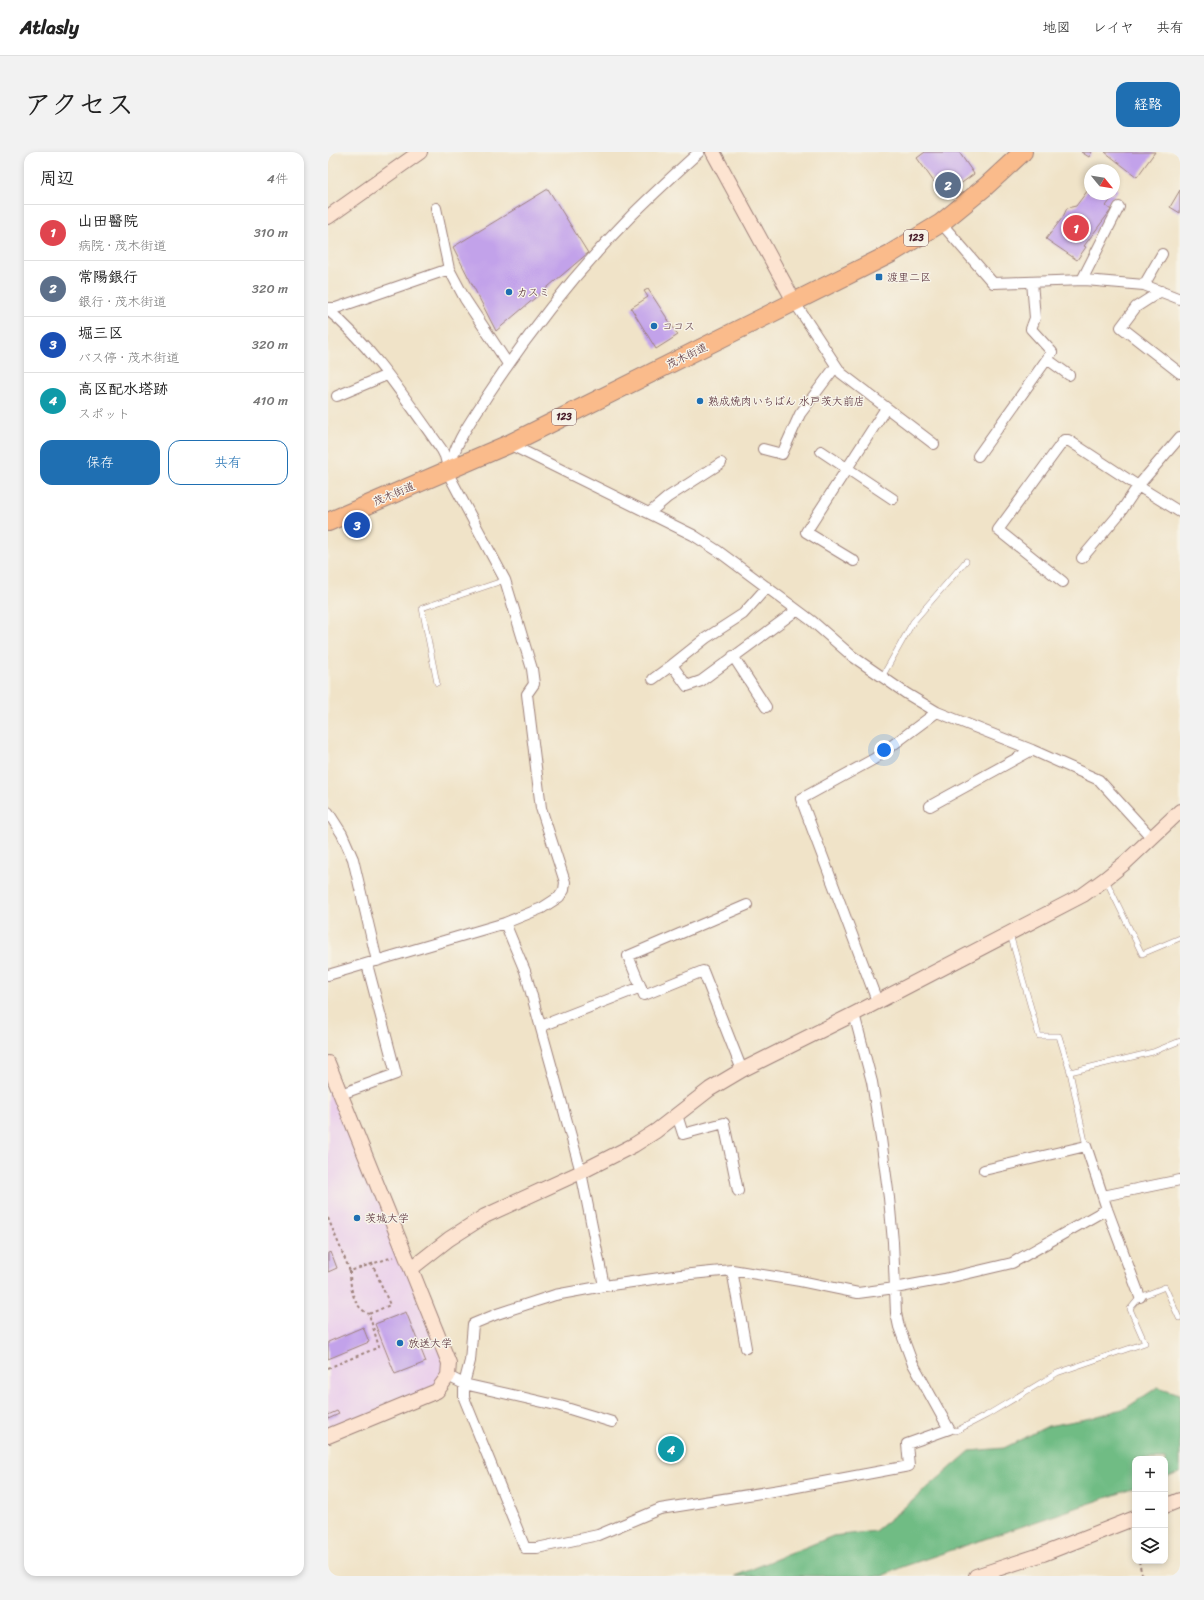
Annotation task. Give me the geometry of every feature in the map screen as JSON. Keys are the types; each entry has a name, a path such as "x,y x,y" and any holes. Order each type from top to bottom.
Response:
{"highway":[{"name":"茂木街道","path":"328,522 509,444 796,303 890,254 941,223 985,187 1023,152"}],"street":[{"path":"328,217 420,152"},
{"path":"450,470 455,448 508,364 547,313 630,216 700,152"},
{"path":"712,152 796,303 841,373 934,444"},
{"path":"1082,280 1119,207"},
{"path":"436,208 449,269 465,299 508,364"},
{"path":"941,223 993,282 1082,280 1144,285 1180,299"},
{"path":"1144,285 1162,254"},
{"path":"328,309 336,308 449,269"},
{"path":"978,456 1052,352 1031,329 1035,318 1032,282"},
{"path":"1161,292 1136,307 1121,327 1180,373"},
{"path":"328,309 352,331 387,375 442,450 450,470 451,479 505,580 532,669 534,684 527,694 541,808 565,882 564,890 559,897 542,908 505,923 328,975"},
{"path":"1047,359 1069,375"},
{"path":"763,449 782,454 800,414 836,366"},
{"path":"337,396 387,375"},
{"path":"854,561 806,532 886,408"},
{"path":"1082,558 1120,514 1138,486 1180,437"},
{"path":"1063,582 998,530 1064,440 1068,440 1180,512"},
{"path":"509,444 693,535 718,551 812,621 852,656 882,678 937,712 1032,750 1099,780 1151,837"},
{"path":"821,451 893,499"},
{"path":"649,514 668,497 721,463"},
{"path":"653,679 706,638 742,614 767,587"},
{"path":"672,665 687,686 701,681 797,610"},
{"path":"734,656 766,707"},
{"path":"877,1001 801,799 874,759 937,712"},
{"path":"930,806 1032,750"},
{"path":"328,812 342,834 353,859 372,962 396,1074 341,1094"},
{"path":"412,1268 449,1239 485,1216 581,1172 634,1145 677,1115 710,1089 742,1070 854,1014 1082,895 1126,862 1151,837 1178,816"},
{"path":"742,1070 703,971 644,995 628,956 747,905"},
{"path":"505,923 525,971 581,1172 604,1286"},
{"path":"541,1026 640,987"},
{"path":"854,1014 872,1082 882,1139 889,1198 895,1288 896,1313 899,1328 912,1362 949,1429 907,1444 909,1466 786,1489 660,1509 598,1535 537,1548 525,1548 464,1398 464,1384 470,1361 473,1324 497,1314 555,1295 604,1286 681,1275 732,1270 800,1281 858,1293 895,1288 944,1279 1012,1263 1107,1209"},
{"path":"328,1063 412,1268 449,1363 448,1376 437,1391 328,1436"},
{"path":"677,1115 683,1134 724,1123 738,1191"},
{"path":"984,1170 1086,1146 1107,1209 1140,1297"},
{"path":"1103,1196 1180,1180"},
{"path":"732,1270 746,1348"},
{"path":"448,1376 464,1384 560,1406 612,1422"},
{"path":"1168,1505 1180,1500"},
{"path":"976,1576 1043,1554 1132,1519"}],"lane":[{"path":"882,678 913,622 966,561"},
{"path":"437,683 422,608 505,580"},
{"path":"1105,879 1142,954 1180,938"},
{"path":"1010,933 1038,1036 1059,1036 1070,1072 1086,1146"},
{"path":"1070,1072 1153,1052 1180,1041"},
{"path":"949,1429 956,1431 987,1415 1057,1373 1145,1343 1130,1309 1140,1297 1165,1287 1178,1318"}],"path":[{"path":"328,1218 350,1271 350,1283 354,1299 362,1311 369,1314 390,1305 372,1263"},
{"path":"350,1271 372,1263 406,1254"},
{"path":"328,1368 379,1347 369,1314"},
{"path":"1140,1564 1142,1576"}],"shaded area":[{"name":"茨城大学","path":"328,1076 444,1360 442,1380 431,1389 328,1432"}],"green space":[{"path":"1158,1387 1180,1394 1180,1473 1168,1477 1168,1456 1132,1456 1132,1489 902,1567 882,1576 735,1576 833,1536 875,1531 970,1451 1004,1448 1048,1426 1091,1418 1126,1408"}],"building":[{"path":"925,152 959,152 974,174 944,196 917,158"},
{"path":"1081,152 1092,152 1089,157"},
{"path":"1105,152 1155,152 1137,177"},
{"name":"カスミ","path":"548,189 588,253 496,331 453,247"},
{"path":"1180,190 1180,213 1170,207"},
{"path":"1084,195 1084,200 1110,200 1106,206 1111,210 1084,246 1086,247 1077,260 1046,239 1063,217 1067,208 1076,206"},
{"path":"648,289 678,335 656,349 631,308 648,297 644,291"},
{"path":"331,1252 337,1268 328,1272 328,1253"},
{"name":"放送大学","path":"406,1312 426,1362 395,1374 375,1324"},
{"path":"363,1327 369,1342 328,1359 328,1342"},
{"path":"337,1411 339,1414 328,1419 328,1415"}],"place":[{"name":"常陽銀行","path":"948,185"},
{"name":"山田醫院","path":"1076,228"},
{"name":"渡里二区","path":"879,277"},
{"name":"カスミ","path":"509,292"},
{"name":"ココス","path":"654,326"},
{"name":"熟成焼肉いちばん 水戸茨大前店","path":"700,401"},
{"name":"堀三区","path":"357,525"},
{"name":"茨城大学","path":"357,1218"},
{"name":"放送大学","path":"400,1343"},
{"name":"高区配水塔跡","path":"671,1449"}]}
